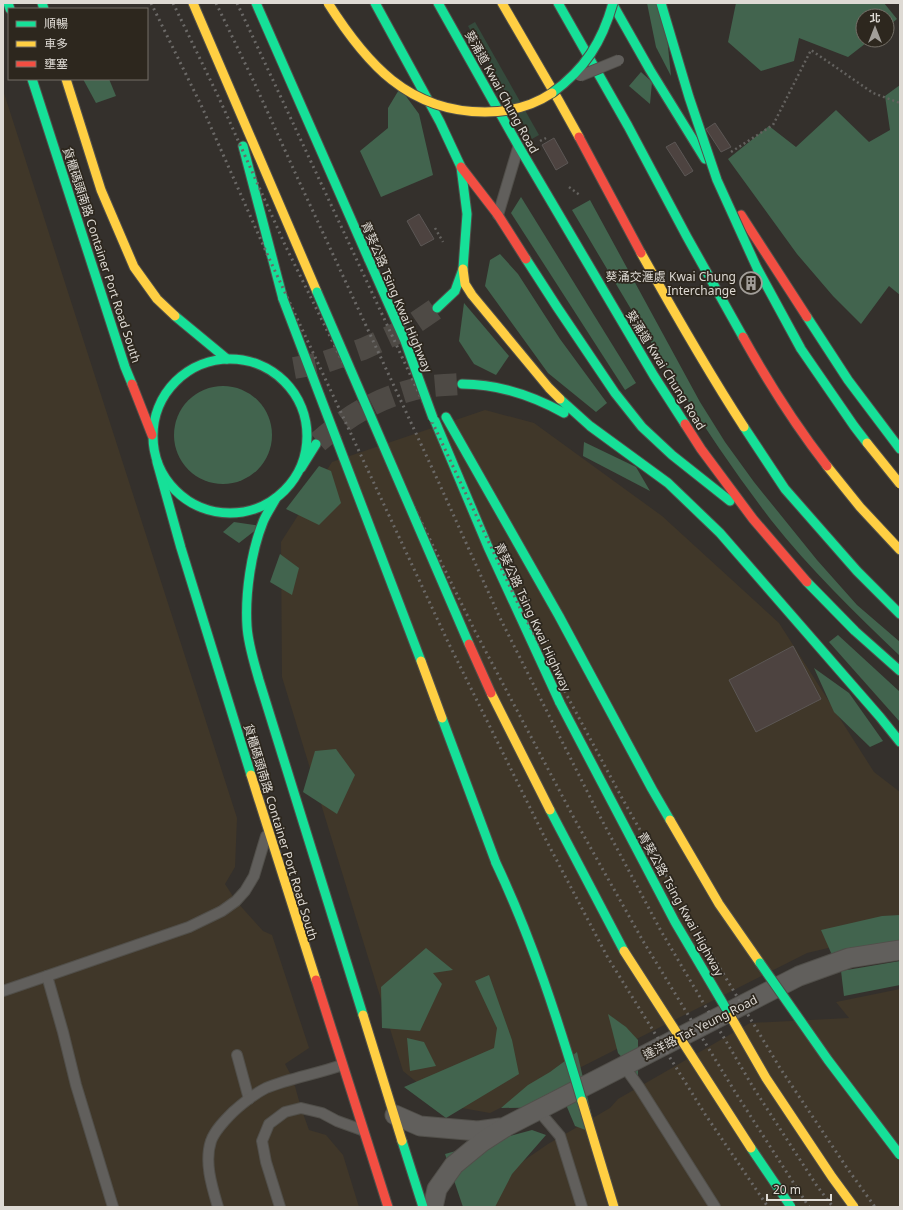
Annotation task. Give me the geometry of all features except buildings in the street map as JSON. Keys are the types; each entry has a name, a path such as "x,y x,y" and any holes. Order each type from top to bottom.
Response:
{"main road":[{"path":"193,3 464,633 495,700 624,951 722,1104 791,1207"},
{"name":"青葵公路 Tsing Kwai Highway","path":"256,3 405,341 426,399 488,547 560,703 675,922 766,1078 854,1207"},
{"path":"328,3 353,40 368,57 405,89 422,99 442,107 457,111 475,112 512,111 526,107 540,101 567,82 580,70 593,53 606,28 613,3"},
{"path":"375,3 440,122 461,167 498,215 557,308 610,386 642,427 672,455 753,519"},
{"name":"葵涌道 Kwai Chung Road","path":"438,3 519,147 654,376 701,449 753,519 800,575 855,631 900,671"},
{"path":"502,3 559,101 679,322 753,442 795,500 858,571 900,614"},
{"path":"558,3 759,366 793,420 826,465 860,506 900,550"},
{"path":"613,3 650,70 764,252 843,373 900,449"},
{"path":"661,3 689,97 717,180 757,268 801,349 854,426 900,484"},
{"path":"223,71 283,299 496,863 518,912 539,968 614,1207"},
{"name":"貨櫃碼頭南路 Container Port Road South","path":"32,80 125,367 152,437"},
{"name":"貨櫃碼頭南路 Container Port Road South","path":"66,80 101,190 134,267 157,299 168,310 227,359"},
{"path":"461,167 467,214 463,269 465,284 472,295 548,388 590,426 668,483 720,533 900,742"},
{"path":"437,308 455,291 463,269"},
{"path":"405,341 435,396"},
{"path":"301,468 307,446 306,423 299,401 286,382 268,368 251,362 227,359 203,364 182,375 166,393 155,414 152,437 157,462 163,475 172,487 190,502 211,511 234,513 256,508 276,498 290,484 301,468 316,444"},
{"path":"268,368 281,368"},
{"path":"462,384 488,386 515,392 545,402 590,426"},
{"path":"442,410 560,616 652,789 719,904 805,1030 900,1155"},
{"name":"貨櫃碼頭南路 Container Port Road South","path":"157,462 181,548 268,832 362,1130 388,1207"},
{"name":"貨櫃碼頭南路 Container Port Road South","path":"276,498 264,522 256,548 249,582 247,626 250,645 423,1207"}],"street":[{"name":"達洋路 Tat Yeung Road","path":"434,1207 437,1188 454,1165 482,1142 507,1126 799,976 849,958 900,950"},
{"name":"達洋路 Tat Yeung Road","path":"395,1115 420,1126 478,1131 507,1126"}],"lane":[{"path":"567,82 618,60"},
{"path":"498,215 519,147"},
{"path":"3,991 190,927 222,911 236,901 251,882 268,832"},
{"path":"47,976 76,1085 113,1207"},
{"path":"237,1056 249,1099"},
{"path":"218,1207 212,1189 208,1160 211,1140 223,1122 240,1105 265,1089 293,1079 342,1066"},
{"path":"624,1066 639,1087 715,1207"},
{"path":"280,1207 266,1162 262,1141 269,1124 285,1112 301,1108 322,1113 337,1121 362,1130"},
{"path":"538,1110 560,1136 582,1207"}],"path":[{"path":"729,153 772,125 811,50 873,94 900,103"},
{"path":"435,228 445,246"}],"shaded area":[{"path":"3,90 237,818 235,867 225,884 236,901 263,931 272,935 309,1048 285,1064 293,1079 309,1130 326,1135 343,1155 359,1207 3,1207"},
{"path":"485,410 534,423 662,516 779,623 874,772 900,792 900,931 807,953 490,1113 445,1105 403,1071 282,677 281,542 332,462"},
{"path":"900,989 900,1207 480,1207 490,1184 548,1144 610,1108 618,1099 750,1023 849,1018 836,1002"}],"green space":[{"path":"647,3 658,3 666,27 671,76 656,47"},
{"path":"736,3 884,3 888,8 855,8 855,48 860,48 848,57 799,38 794,61 761,71 728,42"},
{"path":"475,22 539,135 532,139 468,26"},
{"path":"641,72 652,82 650,104 629,86"},
{"path":"84,80 109,80 116,96 96,103"},
{"path":"900,85 900,295 889,286 861,324 833,296 797,254 728,159 769,126 796,147 836,110 869,142 890,130 885,96"},
{"path":"400,88 419,114 433,175 381,197 360,151 388,128 388,108"},
{"path":"521,197 636,383 625,390 511,213"},
{"path":"590,200 700,402 725,442 754,482 817,560 857,605 900,642 900,656 866,624 801,556 771,520 717,445 667,368 572,210"},
{"path":"500,254 518,274 560,339 607,403 596,412 548,373 485,286 490,260"},
{"path":"464,303 509,356 496,375 474,364 459,341"},
{"path":"213,386 233,386 242,389 258,400 269,416 272,425 272,445 269,454 258,470 242,481 233,484 213,484 196,476 188,470 182,462 174,445 174,425 182,408 188,400 196,394"},
{"path":"584,442 636,467 650,491 583,456"},
{"path":"319,466 331,471 341,503 319,525 286,509"},
{"path":"234,522 261,526 239,543 223,532"},
{"path":"280,554 299,568 292,595 270,582"},
{"path":"838,635 900,692 900,722 829,642"},
{"path":"814,668 849,693 883,741 870,747 834,712"},
{"path":"336,749 355,775 337,814 303,792 315,751"},
{"path":"900,915 900,941 832,955 821,930 882,916"},
{"path":"426,948 453,970 433,973 442,984 420,1031 382,1028 381,987"},
{"path":"900,961 900,985 844,996 841,971"},
{"path":"489,975 512,1040 519,1074 446,1118 404,1087 494,1048 497,1028 475,981"},
{"path":"608,1014 626,1027 638,1040 638,1076 618,1053"},
{"path":"407,1038 424,1042 436,1066 410,1071"},
{"path":"577,1052 596,1134 575,1126 567,1107 501,1108 528,1085 550,1072"},
{"path":"532,1130 546,1135 512,1174 495,1207 463,1207 445,1154"}],"tunnel":[{"path":"294,368 322,363 363,349 406,329 437,308"},
{"path":"318,442 342,422 367,407 394,395 424,387 462,384"}],"railway":[{"path":"151,3 202,107 268,256 448,642 545,838 608,958 705,1114 768,1207"},
{"path":"173,3 219,98 286,247 475,631 575,820 643,941 737,1095 809,1207"},
{"path":"216,3 254,82 500,618 597,811 661,931 753,1087 817,1186 833,1207"},
{"path":"237,3 520,608 622,798 688,915 780,1068 875,1207"}],"traffic: fast":[{"path":"8,3 10,8"},
{"path":"42,3 44,8"},
{"path":"256,3 369,260"},
{"path":"375,3 440,122 461,167 467,214 463,269 455,291 437,308"},
{"path":"438,3 519,147 654,376 685,424"},
{"path":"558,3 628,126 687,237 743,337"},
{"path":"612,3 650,70 705,159"},
{"path":"552,93 564,84 591,54 609,17 613,3"},
{"path":"661,3 689,97 717,180 757,268 801,349 867,443"},
{"path":"32,80 125,367 132,384"},
{"path":"243,146 283,299"},
{"path":"526,259 615,393 642,427 672,455 730,501"},
{"path":"369,260 405,341 433,418"},
{"path":"317,292 469,644"},
{"path":"283,299 421,661"},
{"path":"175,316 227,359"},
{"path":"807,317 848,380 900,449"},
{"path":"230,359 252,362 266,368 273,372 289,387 298,400 304,414 307,436 304,458 298,472 294,479 279,495 266,504 252,510 230,513 208,510 194,504 187,500 171,485 162,472 156,458 153,436 156,414 162,400 166,393 181,377 194,368 208,362 230,359"},
{"path":"462,384 489,386 515,392 540,401 564,413"},
{"path":"560,399 590,426 668,483 720,533 900,742"},
{"path":"446,417 559,616 670,820"},
{"path":"435,421 488,547 560,703"},
{"path":"744,427 785,489 857,571 900,614"},
{"path":"301,468 316,444"},
{"path":"157,462 181,548 251,775"},
{"path":"276,498 263,522 252,560 247,600 247,626 249,640 259,680 363,1015"},
{"path":"807,582 855,631 900,671"},
{"path":"560,703 675,922 731,1017"},
{"path":"442,718 496,863"},
{"path":"550,810 624,951"},
{"path":"496,863 533,950 544,980 582,1101"},
{"path":"760,963 828,1060 900,1155"},
{"path":"402,1141 423,1207"},
{"path":"751,1148 791,1207"}],"traffic: slow":[{"path":"193,3 317,292"},
{"path":"328,3 342,25 374,64 392,80 412,93 433,103 458,110 485,112 503,111 520,108 536,102 552,93"},
{"path":"502,3 579,137"},
{"path":"66,80 101,190 134,267 157,299 175,316"},
{"path":"641,253 691,341 744,427"},
{"path":"463,269 465,284 472,295 549,388 560,399"},
{"path":"867,443 900,484"},
{"path":"827,466 860,507 900,550"},
{"path":"421,661 442,718"},
{"path":"491,693 550,810"},
{"path":"251,775 316,980"},
{"path":"670,820 719,904 760,963"},
{"path":"624,951 751,1148"},
{"path":"363,1015 402,1141"},
{"path":"731,1017 766,1078 832,1177 854,1207"},
{"path":"582,1101 614,1207"}],"traffic: jam":[{"path":"579,137 641,253"},
{"path":"461,167 498,215 526,259"},
{"path":"741,215 807,317"},
{"path":"743,337 762,371 804,435 827,466"},
{"path":"132,384 152,435"},
{"path":"685,424 701,449 753,519 807,582"},
{"path":"469,644 491,693"},
{"path":"316,980 388,1207"}],"place":[{"name":"葵涌交滙處 Kwai Chung Interchange","path":"751,283"}]}
